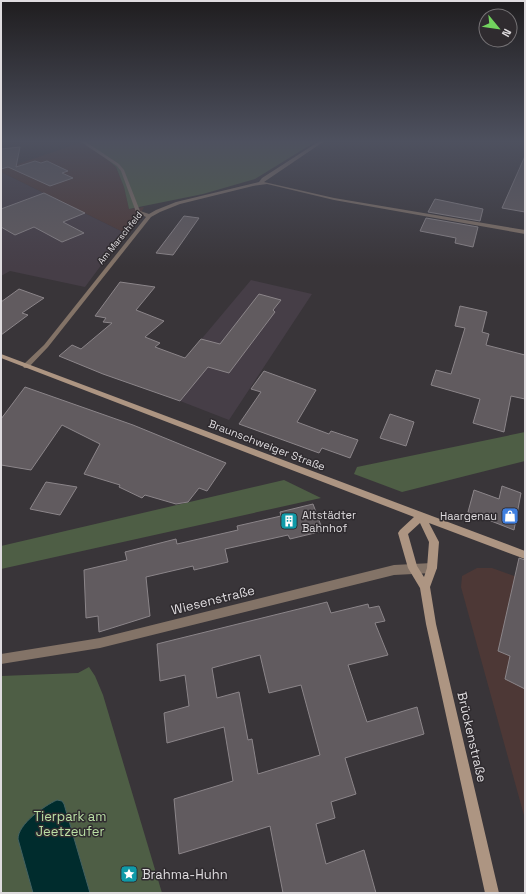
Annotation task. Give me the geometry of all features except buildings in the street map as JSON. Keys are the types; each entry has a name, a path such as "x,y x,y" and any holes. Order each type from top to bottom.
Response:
{"main road":[{"name":"Braunschweiger Straße","path":"1,356 525,555"},
{"name":"Brückenstraße","path":"426,588 413,568 403,533 421,516 434,542 432,568 426,588 431,624 492,893"}],"street":[{"path":"127,184 138,212 149,216"},
{"name":"Am Marschfeld","path":"26,366 46,346 149,216 156,211 176,204 258,184"},
{"name":"Am Marschfeld","path":"275,184 334,199 525,232"},
{"name":"Wiesenstraße","path":"1,659 100,643 391,570 432,568"}],"shaded area":[{"path":"1,184 25,184 125,233 85,287 10,271 1,276"},
{"path":"25,184 123,184 129,209 144,207 139,217 125,233"},
{"path":"251,280 312,294 229,420 157,392"},
{"path":"477,568 492,568 525,580 525,819 461,587 462,576"}],"green space":[{"path":"123,184 239,184 203,194 129,209"},
{"path":"525,432 525,461 402,492 354,474 357,467"},
{"path":"284,480 321,498 1,569 1,546"},
{"name":"Tierpark am Jeetzeufer","path":"89,667 95,676 103,695 162,893 1,893 1,676 78,673"}],"water":[{"path":"57,800 62,801 64,804 90,893 33,893 18,839 19,833 22,827 33,816"}],"place":[{"name":"Haargenau","path":"510,516"},
{"name":"Altstädter Bahnhof","path":"289,521"},
{"name":"Brahma-Huhn","path":"129,874"}]}
